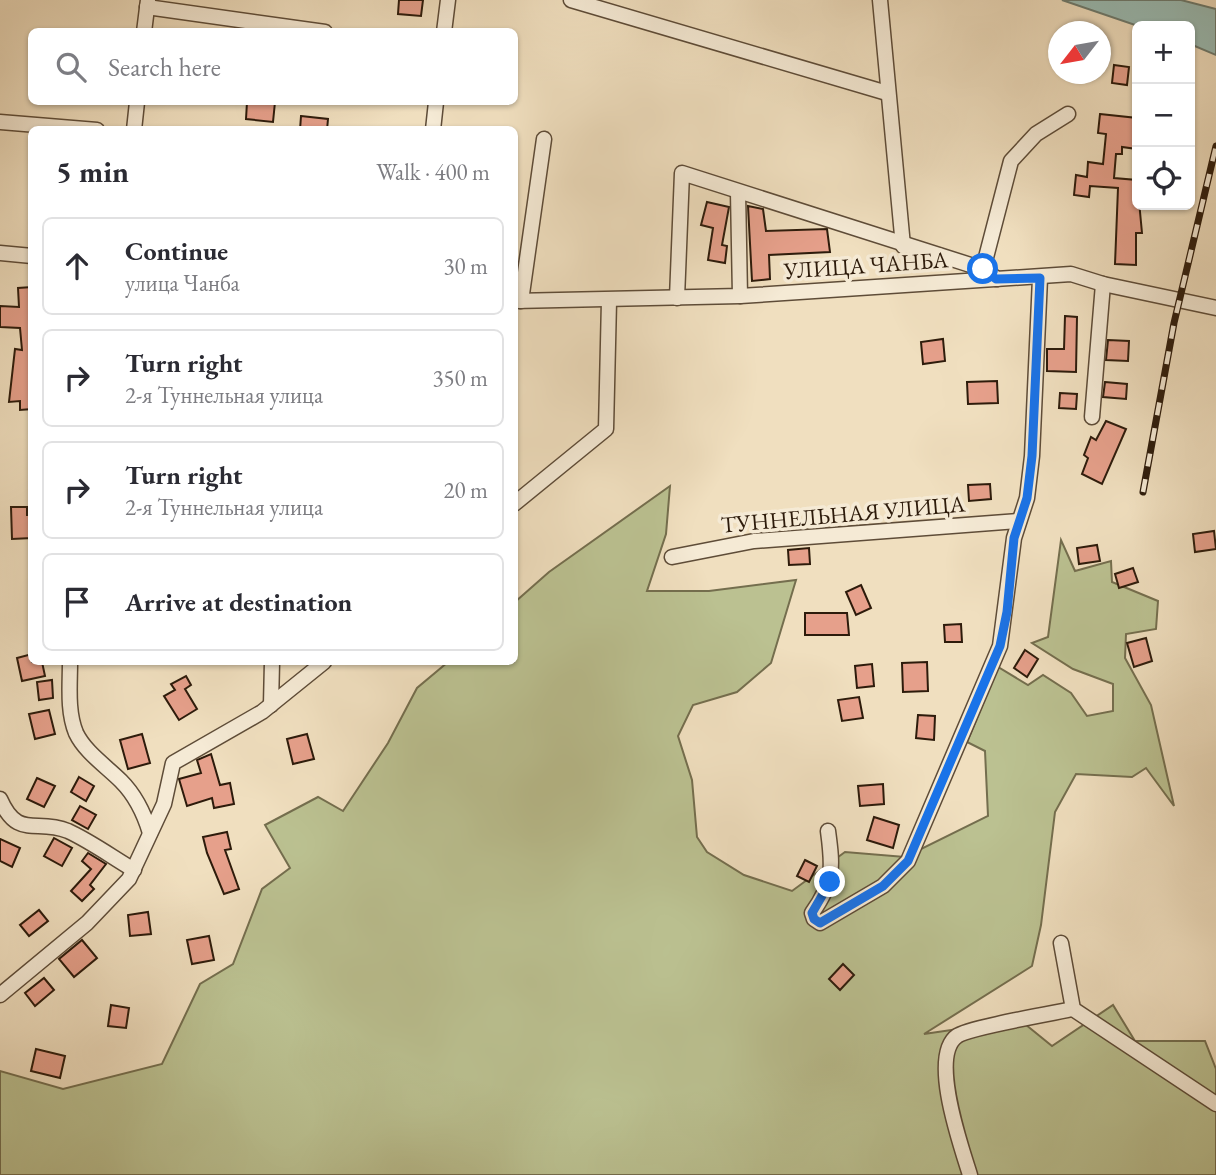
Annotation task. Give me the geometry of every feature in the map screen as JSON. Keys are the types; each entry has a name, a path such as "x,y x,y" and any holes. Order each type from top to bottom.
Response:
{"street":[{"path":"444,28 448,0"},
{"path":"571,0 887,93"},
{"path":"880,0 903,246"},
{"path":"145,28 148,4 300,28"},
{"path":"134,126 137,105"},
{"path":"433,126 436,105"},
{"path":"677,298 682,173 903,246 978,275 1011,161 1036,134 1068,114"},
{"path":"0,122 48,126"},
{"path":"518,301 544,139"},
{"path":"738,192 740,296"},
{"path":"0,253 28,256"},
{"name":"УЛИЦА ЧАНБА","path":"518,301 740,296 978,275 996,279 1071,274 1102,284 1216,307"},
{"path":"828,831 831,874 822,898 812,913 814,919 820,923 883,886 908,861 1000,646 1032,456 1040,278"},
{"path":"1092,417 1102,284"},
{"path":"518,501 606,429 609,301"},
{"name":"ТУННЕЛЬНАЯ УЛИЦА","path":"672,557 754,541 1019,521"},
{"path":"70,665 71,717 76,733 83,744 124,784 142,808 150,834"},
{"path":"271,705 272,665"},
{"path":"0,995 111,901 134,870 164,804 173,763 271,705 320,665"},
{"path":"0,799 7,815 17,823 66,831 134,870"},
{"path":"1060,943 1073,1009 1216,1104"},
{"path":"970,1175 946,1077 945,1051 958,1035 1073,1009"}],"green space":[{"path":"670,486 666,534 647,591 709,591 796,580 771,663 737,692 693,705 678,736 692,780 697,837 707,852 744,875 792,891 845,852 905,857 988,816 985,751 967,742 998,667 1028,685 1043,675 1071,693 1087,716 1113,711 1113,684 1073,669 1032,643 1048,637 1061,540 1075,571 1111,561 1112,582 1158,601 1156,629 1126,634 1125,658 1151,705 1174,806 1146,768 1132,777 1076,774 1055,812 1041,925 1032,966 924,1034 1020,1020 1052,1046 1113,1005 1135,1041 1205,1041 1216,1069 1216,1175 0,1175 0,1071 63,1089 162,1064 200,984 233,964 262,889 290,868 265,825 318,797 343,811 388,743 417,688 444,665 518,665 518,599 549,572"}],"water":[{"path":"1062,0 1181,0 1216,9 1216,55 1195,46 1195,21 1132,21 1132,24"}],"building":[{"path":"399,0 423,0 421,16 398,14"},
{"path":"1114,65 1129,67 1127,85 1112,83"},
{"path":"247,105 275,105 273,122 246,119"},
{"path":"1100,114 1132,117 1132,148 1122,147 1122,154 1116,154 1114,178 1132,180 1132,210 1140,210 1142,233 1136,233 1136,265 1115,264 1118,188 1090,186 1089,197 1074,195 1076,175 1087,177 1088,162 1103,164 1106,134 1098,133"},
{"path":"301,116 328,119 327,126 300,126"},
{"path":"707,202 729,207 722,245 727,246 725,263 708,260 713,228 701,225"},
{"path":"748,206 763,209 766,231 827,229 830,252 769,255 770,279 752,281"},
{"path":"28,287 28,409 20,410 20,401 9,402 15,349 22,350 20,328 0,327 0,306 19,307 18,288"},
{"path":"1065,316 1077,317 1076,372 1047,371 1047,349 1064,349"},
{"path":"943,339 945,361 923,364 921,342"},
{"path":"1108,340 1129,341 1128,361 1106,360"},
{"path":"997,381 998,403 968,404 967,382"},
{"path":"1105,382 1127,384 1126,399 1103,397"},
{"path":"1060,393 1077,394 1076,409 1059,408"},
{"path":"1106,421 1126,429 1102,484 1082,474 1088,458 1084,455 1091,437 1096,440"},
{"path":"990,484 991,499 969,501 968,485"},
{"path":"11,507 27,507 28,538 12,539"},
{"path":"1214,531 1216,549 1195,552 1193,534"},
{"path":"1097,545 1100,561 1079,564 1077,548"},
{"path":"809,548 810,564 789,565 788,550"},
{"path":"1133,568 1138,582 1119,588 1115,574"},
{"path":"861,585 871,608 856,615 846,592"},
{"path":"805,613 847,613 849,635 805,635"},
{"path":"961,624 962,642 945,642 944,625"},
{"path":"1146,638 1152,661 1134,667 1127,643"},
{"path":"1025,650 1038,659 1027,677 1014,668"},
{"path":"28,655 28,665 43,665 45,676 22,681 17,658"},
{"path":"927,662 928,691 903,692 902,663"},
{"path":"872,664 874,686 857,688 855,666"},
{"path":"186,676 191,685 185,689 197,709 179,720 164,696 175,690 171,684"},
{"path":"52,680 53,698 39,700 37,682"},
{"path":"859,697 863,718 842,721 838,700"},
{"path":"49,710 55,734 35,739 29,714"},
{"path":"918,715 935,716 934,740 916,738"},
{"path":"142,734 150,763 128,769 120,740"},
{"path":"307,734 314,759 293,764 287,739"},
{"path":"211,754 220,785 230,783 234,804 214,808 212,798 187,806 179,779 201,773 197,760"},
{"path":"79,777 94,786 86,801 71,792"},
{"path":"37,778 55,786 44,807 27,799"},
{"path":"883,784 884,804 860,806 858,786"},
{"path":"80,806 96,815 88,829 72,820"},
{"path":"874,817 899,825 893,848 867,840"},
{"path":"227,832 231,849 225,850 239,889 224,894 203,837"},
{"path":"54,838 72,848 62,866 44,856"},
{"path":"0,839 20,848 12,867 0,861"},
{"path":"88,853 106,864 90,885 94,889 82,901 71,891 91,869 82,861"},
{"path":"805,860 817,866 809,882 797,876"},
{"path":"39,910 48,921 29,936 20,925"},
{"path":"148,912 151,934 130,936 128,915"},
{"path":"209,936 214,960 192,964 187,940"},
{"path":"82,940 97,958 74,977 59,959"},
{"path":"843,964 854,975 840,990 829,979"},
{"path":"44,978 54,990 35,1006 25,993"},
{"path":"111,1005 129,1008 126,1028 108,1026"},
{"path":"36,1049 65,1056 60,1078 31,1071"}],"railway":[{"path":"1143,492 1174,323 1216,146"}],"route":[{"path":"830,882 812,913 814,919 820,923 883,886 908,861 1000,646 1007,612 1014,538 1027,498 1032,456 1040,278 996,279 983,269"}]}
